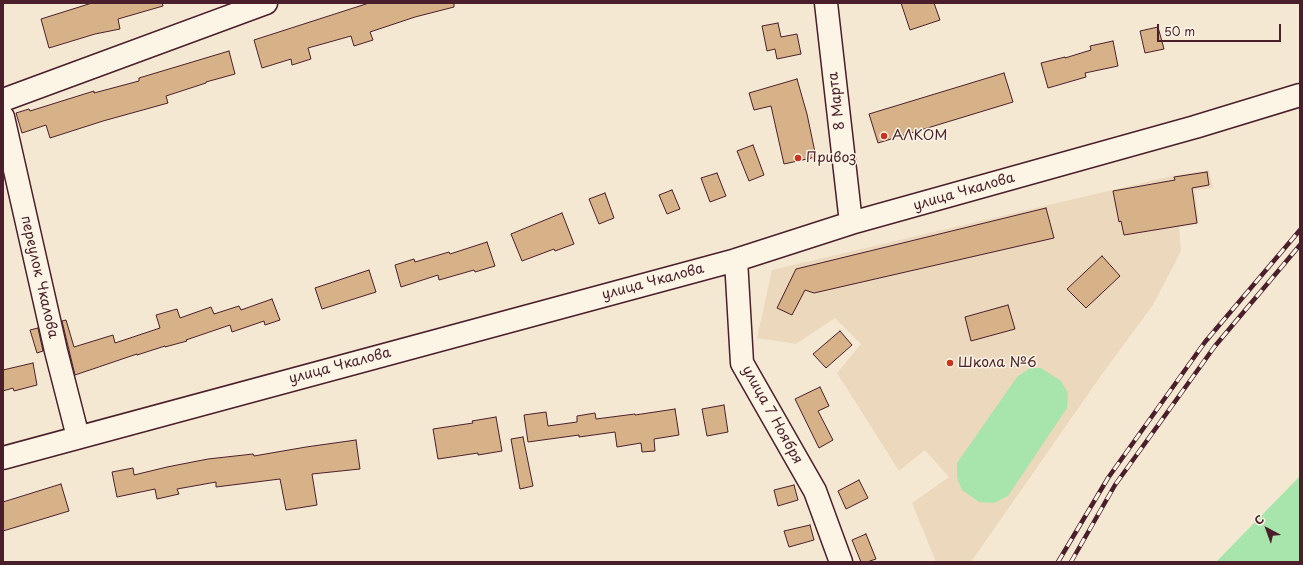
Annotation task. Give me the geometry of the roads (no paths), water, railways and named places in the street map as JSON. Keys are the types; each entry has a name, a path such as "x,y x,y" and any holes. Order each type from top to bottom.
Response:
{"street":[{"path":"3,100 266,3"},
{"name":"8 Марта","path":"826,3 851,223"},
{"name":"улица Чкалова","path":"3,458 736,260 851,223 1195,127 1300,96"},
{"name":"переулок Чкалова","path":"3,117 56,351 78,437"},
{"name":"улица 7 Ноября","path":"736,260 742,363 815,491 841,562"}],"railway":[{"path":"1058,562 1108,478 1205,342 1300,230"},
{"path":"1071,562 1115,485 1215,346 1300,245"}],"place":[{"name":"АЛКОМ","path":"884,136"},
{"name":"Привоз","path":"798,158"},
{"name":"Школа №6","path":"950,363"}]}
